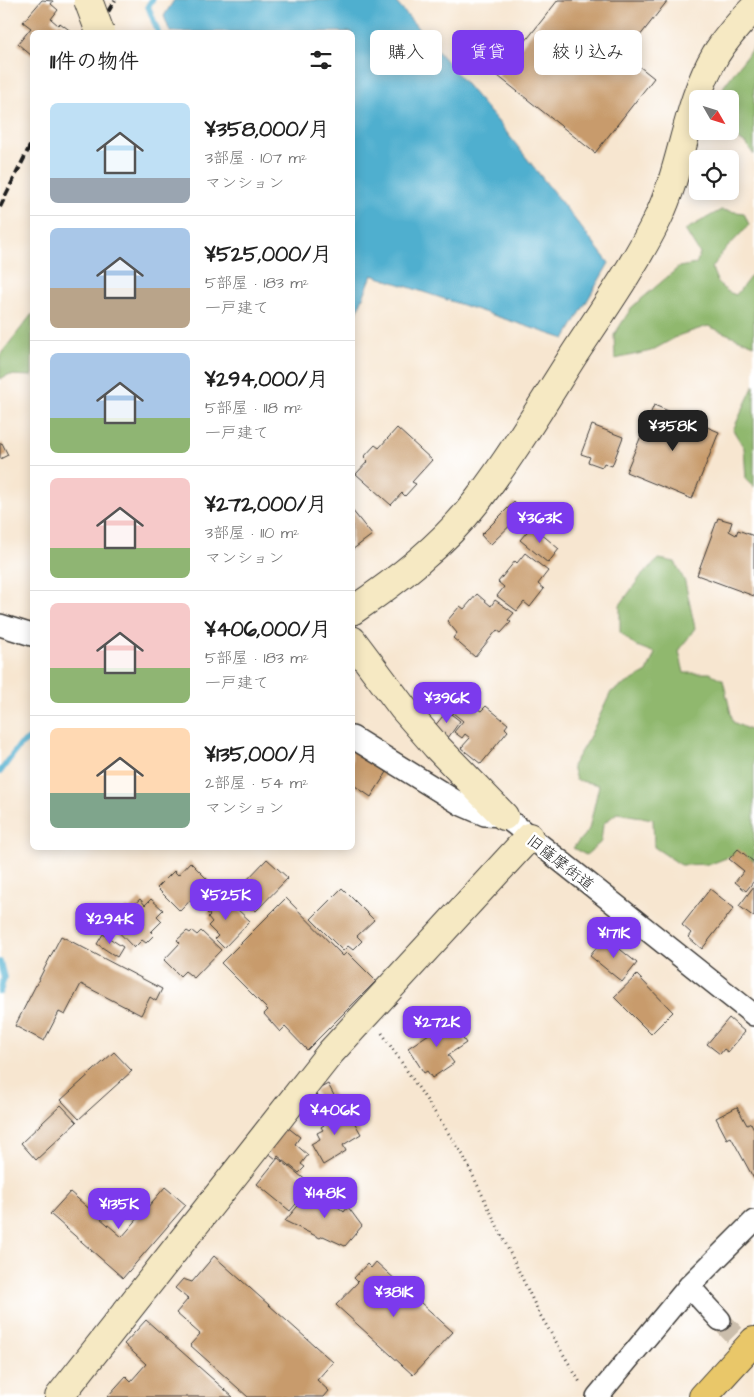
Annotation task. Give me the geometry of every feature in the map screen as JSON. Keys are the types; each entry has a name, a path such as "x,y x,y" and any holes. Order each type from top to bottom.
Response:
{"highway":[{"path":"704,1397 754,1341"}],"street":[{"path":"88,0 99,30"},
{"path":"355,609 409,570 449,532 476,502 509,456 634,262 658,218 672,184 697,99 715,56 731,31 754,8"},
{"path":"0,625 30,634"},
{"path":"355,644 414,720 504,816"},
{"path":"355,739 462,805 485,815 504,816"},
{"name":"旧薩摩街道","path":"504,816 754,1016"},
{"path":"59,1397 331,1052 529,837"},
{"path":"590,1393 754,1221"},
{"path":"690,1286 720,1320"}],"path":[{"path":"368,1012 463,1154 539,1313 590,1393"}],"green space":[{"path":"754,46 754,155 746,144 739,139 739,90 723,90 724,86"},
{"path":"721,210 744,213 749,225 722,253 712,268 720,285 736,295 754,272 754,345 708,326 680,335 651,351 615,359 614,335 632,307 679,267 696,264 700,254 685,230"},
{"path":"30,317 30,376 8,375 0,379 0,355"},
{"path":"754,385 754,487 746,479 744,448 733,430"},
{"path":"659,559 675,562 685,582 695,628 679,651 684,673 710,673 723,680 733,722 754,732 754,861 739,853 711,864 681,865 654,847 653,819 617,813 603,824 601,842 586,855 573,848 589,829 599,785 576,780 572,766 590,736 611,692 647,672 655,653 634,645 620,632 620,605 641,576"}],"water":[{"path":"174,0 394,0 420,30 370,30 370,75 442,75 442,56 452,68 452,75 458,75 500,124 609,263 565,339 372,275 355,317 355,30 169,30 164,16"}],"building":[{"path":"42,0 53,1 51,4 58,10 51,19 58,25 60,23 69,30 30,30 30,54 18,44 31,28 23,22"},
{"path":"558,0 668,0 642,33 642,30 534,30"},
{"path":"534,30 534,75 642,75 642,68 654,78 595,153 498,76 524,75 524,43"},
{"path":"654,405 719,432 692,499 626,472"},
{"path":"592,425 623,437 612,466 604,463 602,467 588,462 590,457 581,454"},
{"path":"397,428 432,460 412,482 416,484 405,496 402,493 391,505 356,474 368,461 364,457 375,445 379,448"},
{"path":"2,443 8,455 0,459 0,444"},
{"path":"514,502 524,512 490,545 481,535"},
{"path":"355,514 372,535 355,548"},
{"path":"718,518 732,522 729,531 736,535 738,530 754,536 754,596 697,575"},
{"path":"532,526 559,549 548,563 520,540"},
{"path":"525,553 548,571 538,584 544,589 530,607 524,602 517,611 497,596 504,587 498,582 515,561 517,563"},
{"path":"477,594 491,606 495,600 514,613 508,620 511,622 501,633 497,630 475,657 453,638 457,633 447,621 460,606 464,609"},
{"path":"462,692 480,706 478,709 481,711 486,706 508,724 505,728 508,731 481,764 461,748 470,738 465,734 462,738 454,732 463,721 448,709"},
{"path":"447,711 460,721 448,738 434,727"},
{"path":"355,750 387,772 371,797 355,786"},
{"path":"738,849 754,862 754,881 746,891 735,882 744,871 729,859"},
{"path":"267,859 288,878 256,911 241,898 250,889 244,883"},
{"path":"190,862 209,881 180,911 157,888 174,871 178,875"},
{"path":"754,886 754,917 739,906"},
{"path":"342,888 374,920 357,936 362,941 353,950 348,946 343,951 311,919"},
{"path":"710,889 734,908 702,949 688,937 691,933 682,925"},
{"path":"223,896 250,921 224,948 215,939 218,936 208,926 212,922 208,917 210,915 207,913"},
{"path":"286,898 343,956 347,952 376,981 307,1050 285,1027 280,1032 264,1014 268,1010 221,963"},
{"path":"140,899 145,905 151,899 163,910 157,916 162,921 151,932 154,935 146,943 142,940 134,948 110,923 127,907 129,909"},
{"path":"187,931 190,933 192,931 197,935 201,931 221,950 194,978 185,971 180,976 164,960 180,943 177,940"},
{"path":"103,934 123,947 117,957 97,944"},
{"path":"61,936 162,989 156,1001 150,997 141,1015 81,984 65,1015 59,1012 44,1041 15,1026"},
{"path":"605,937 637,963 622,982 590,956"},
{"path":"637,975 673,1012 651,1034 614,997"},
{"path":"729,1018 745,1032 728,1052 724,1049 720,1054 707,1044"},
{"path":"451,1021 466,1043 448,1055 454,1063 432,1078 427,1071 424,1073 408,1048 429,1034 426,1030 438,1023 441,1027"},
{"path":"114,1052 132,1071 79,1119 61,1100"},
{"path":"328,1084 338,1103 325,1109 315,1091"},
{"path":"315,1095 320,1104 308,1111 303,1102"},
{"path":"61,1105 77,1122 36,1160 21,1143"},
{"path":"737,1107 747,1125 751,1123 754,1129 754,1179 731,1137 727,1139 716,1118"},
{"path":"341,1110 344,1115 349,1113 361,1134 343,1145 346,1151 323,1165 311,1144 320,1139 317,1133 323,1130 321,1127 324,1125 319,1117 330,1111 332,1116"},
{"path":"286,1126 300,1137 295,1144 308,1155 301,1164 305,1167 299,1173 278,1156 276,1159 266,1151"},
{"path":"278,1158 312,1185 290,1211 257,1184"},
{"path":"165,1187 186,1205 123,1278 50,1214 70,1192 122,1237"},
{"path":"314,1187 344,1212 348,1207 362,1226 345,1246 323,1236 320,1238 285,1221"},
{"path":"214,1256 333,1362 317,1380 329,1391 324,1397 248,1397 190,1345 200,1334 176,1313 188,1299 175,1288 183,1279 192,1282"},
{"path":"376,1262 453,1332 413,1375 336,1305 358,1282 354,1278 367,1264 371,1268"},
{"path":"146,1320 233,1397 107,1397 126,1376 131,1381 146,1364 124,1344"}],"waterway":[{"path":"152,0 148,6 157,30"},
{"path":"0,772 19,746 30,738"},
{"path":"0,962 4,978 0,992"}],"tunnel":[{"path":"720,1320 754,1355"}],"railway":[{"path":"97,30 115,0"},
{"path":"0,207 30,146"}]}
